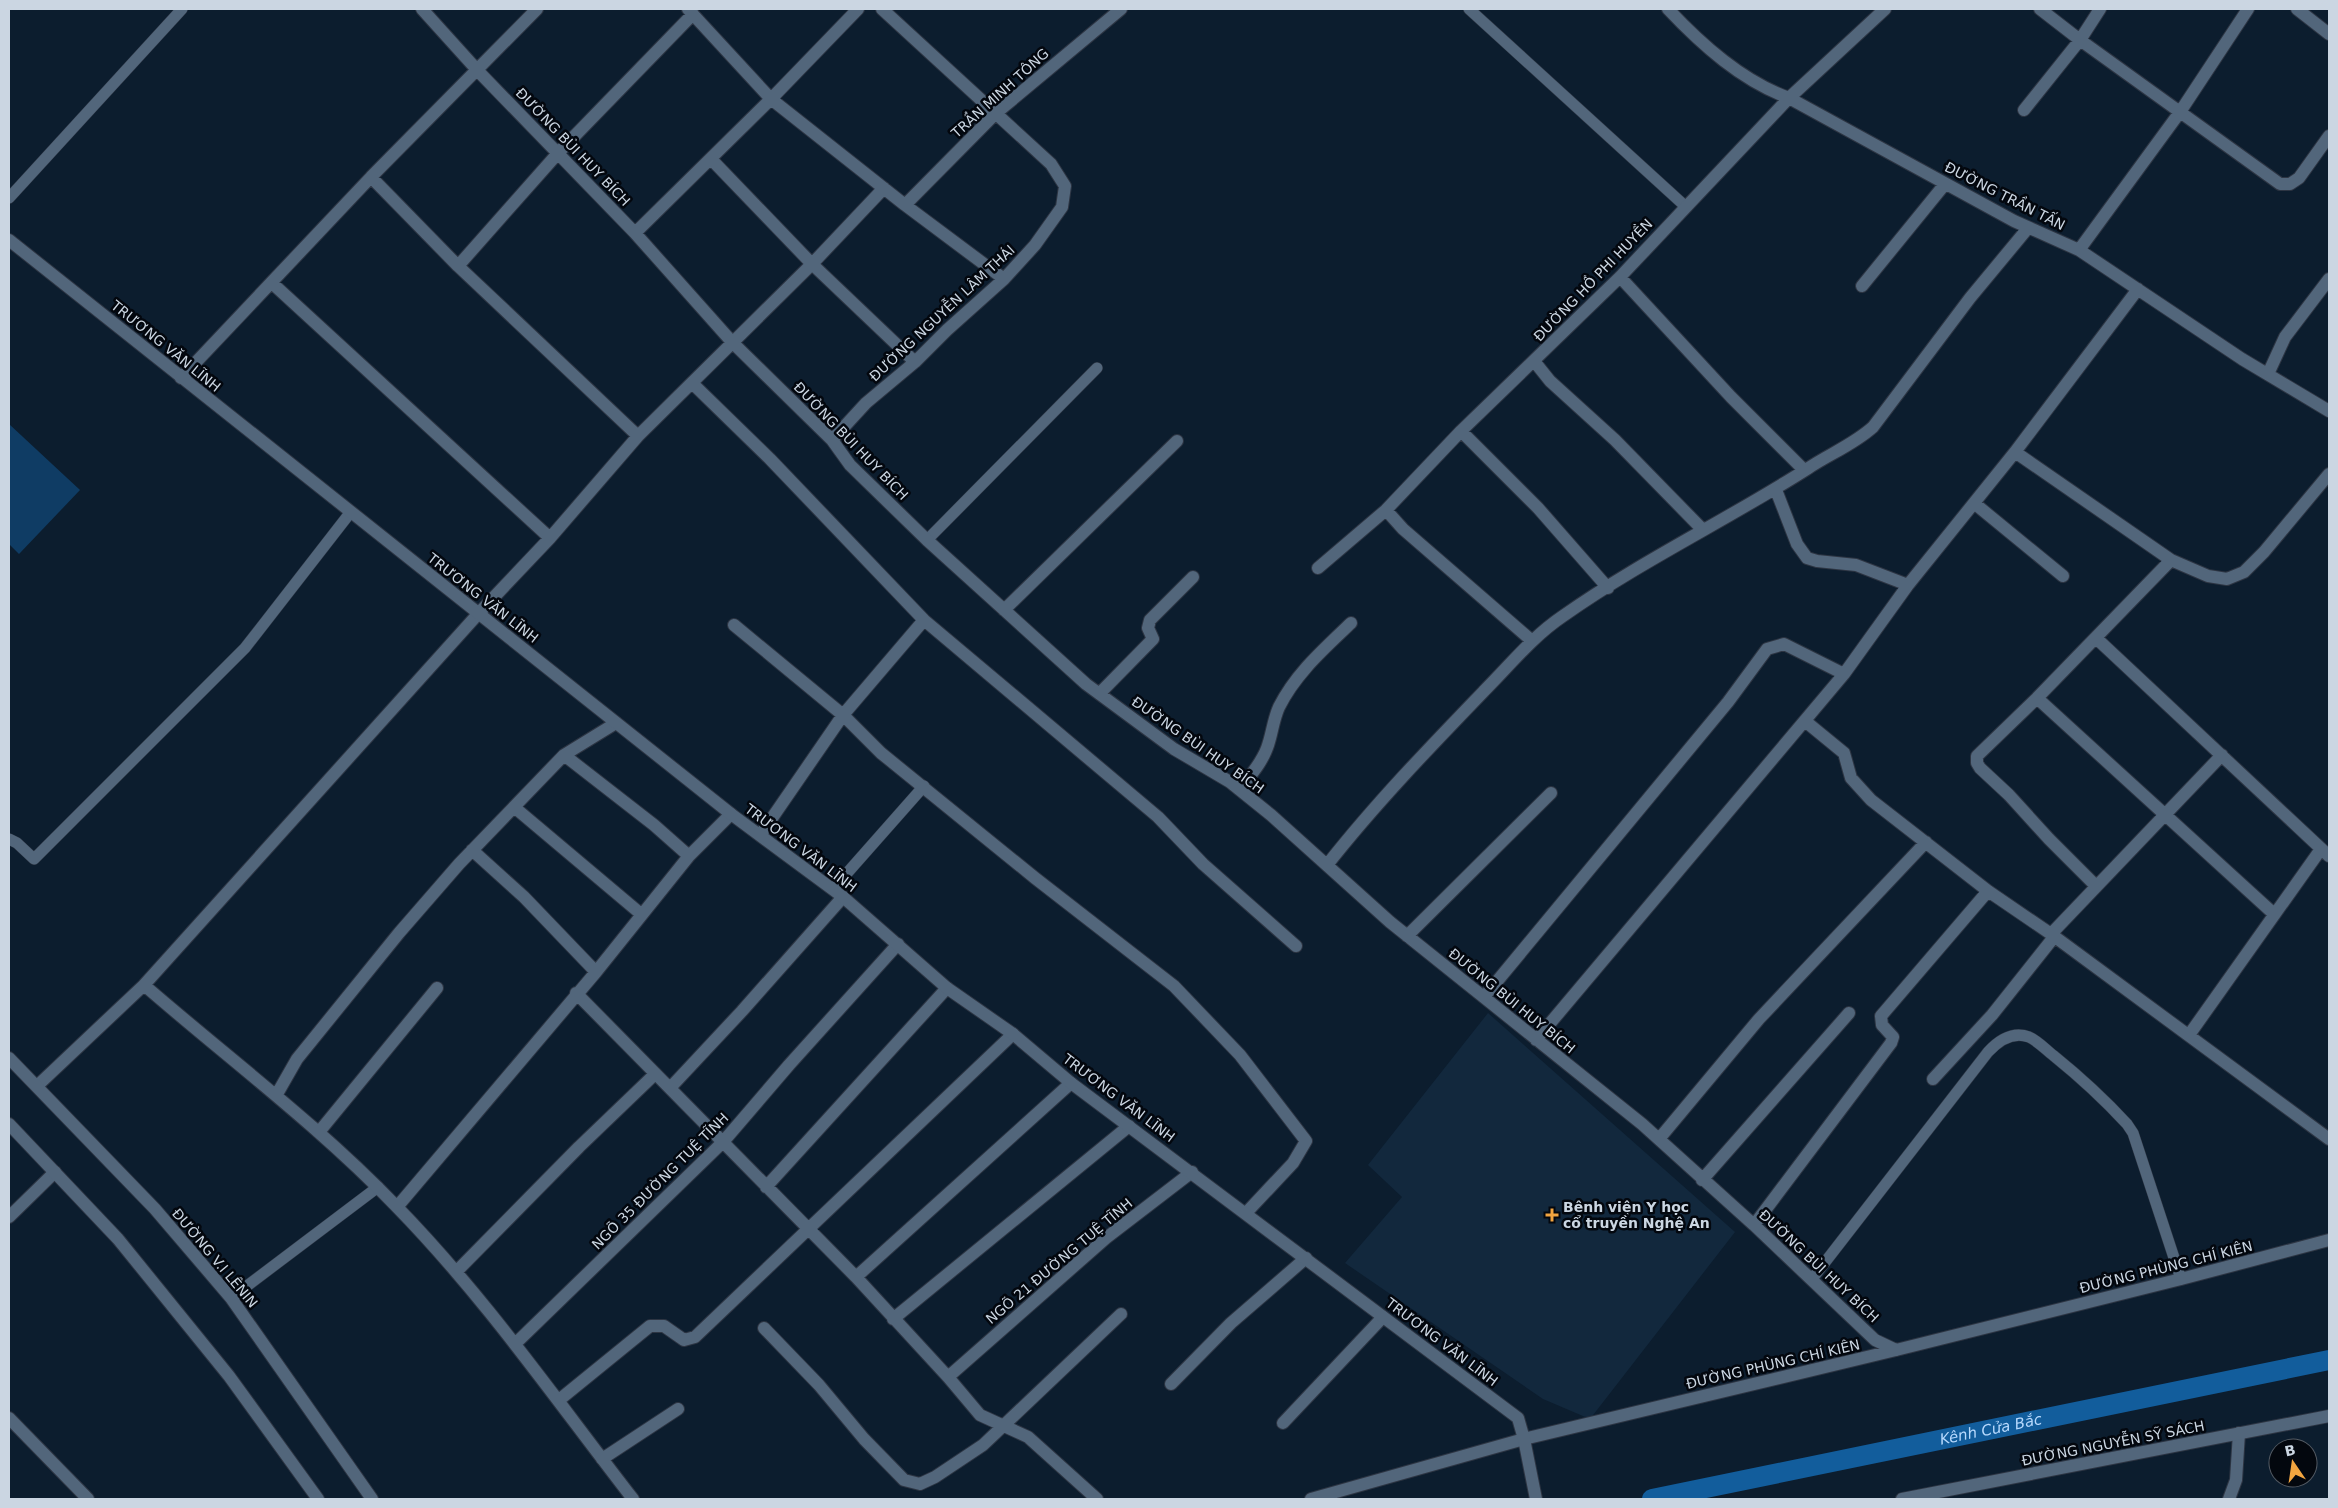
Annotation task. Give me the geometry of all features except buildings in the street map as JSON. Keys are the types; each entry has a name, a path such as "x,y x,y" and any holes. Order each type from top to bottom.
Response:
{"street":[{"name":"ĐƯỜNG BÙI HUY BÍCH","path":"422,9 635,233 732,342 832,440 850,465 927,540 1086,684 1159,739 1219,774 1240,789 1407,936 1659,1139 1702,1180 1754,1225 1875,1340 1896,1350"},
{"path":"181,378 371,178 537,9"},
{"path":"635,233 711,160 858,9"},
{"name":"ĐƯỜNG NGUYỄN LÂM THÁI","path":"832,440 866,404 915,362 947,330 1004,279 1035,245 1062,206 1065,186 1051,164 882,9"},
{"name":"TRẦN MINH TÔNG","path":"905,205 995,114 1121,9"},
{"name":"ĐƯỜNG TRẦN TẤN","path":"1668,9 1691,34 1720,57 1764,87 1789,98 2028,228 2078,250 2268,374 2329,411"},
{"name":"ĐƯỜNG HỒ PHI HUYỀN","path":"1318,568 1386,510 1461,431 1620,277 1789,98 1885,9"},
{"path":"2040,9 2275,181 2284,185 2294,183 2299,178 2329,136"},
{"path":"2024,110 2080,40 2100,9"},
{"path":"2078,250 2180,112 2248,9"},
{"path":"2297,9 2329,34"},
{"path":"458,266 559,152 690,11 771,99 905,205 1004,279"},
{"path":"711,160 812,264 915,362"},
{"path":"371,178 458,266 638,436"},
{"path":"1862,286 1945,184"},
{"path":"37,1086 144,985 478,614 550,538 638,436 812,264 884,188"},
{"path":"1327,865 1369,814 1531,640 1564,615 1702,529 1776,490 1804,470 1854,442 1883,416 1970,298 2028,228"},
{"name":"TRƯƠNG VĂN LĨNH","path":"9,240 731,814 761,834 838,893 947,988 1013,1034 1072,1083 1518,1418 1536,1499"},
{"path":"1620,277 1731,397 1804,470"},
{"path":"2268,374 2285,337 2329,278"},
{"path":"272,284 550,538"},
{"path":"1536,1040 1844,674 1908,585 2015,452 2138,289"},
{"path":"1534,361 1550,380 1615,440 1702,529"},
{"path":"692,383 770,460 924,620 1158,817 1203,864 1296,946"},
{"path":"1461,431 1538,508 1608,588"},
{"path":"1004,610 1177,441"},
{"path":"2015,452 2170,560 2208,576 2227,579 2244,572 2264,552 2329,474"},
{"path":"1776,490 1797,544 1807,558 1817,562 1856,565 1908,585"},
{"path":"1974,504 2063,576"},
{"path":"1386,510 1403,530 1531,640"},
{"path":"2095,885 1977,763 1977,756 1981,750 2037,698 2170,560"},
{"path":"1100,693 1153,639 1148,628 1150,620 1193,577"},
{"path":"761,834 843,715 924,620"},
{"path":"1240,789 1257,768 1264,754 1278,709 1289,690 1305,668 1351,623"},
{"path":"734,625 843,715 881,752 1035,878 1174,986 1240,1055 1300,1130 1306,1141 1302,1151 1280,1178 1246,1213"},
{"path":"2096,638 2325,853 2274,914 2189,1035"},
{"path":"1484,997 1728,702 1767,650 1784,644 1844,674"},
{"path":"2037,698 2165,817 2274,914"},
{"path":"1805,721 1844,753 1851,778 1857,786 1926,842 1988,891 2053,936 2329,1139"},
{"path":"276,1094 303,1052 399,933 472,850 564,755 616,723"},
{"path":"564,755 654,825 689,856"},
{"path":"1933,1079 1992,1015 2095,885 2165,817 2222,755"},
{"path":"1407,936 1551,792"},
{"path":"514,807 641,914"},
{"path":"397,1207 576,993 596,972 689,856 731,814"},
{"path":"1659,1139 1759,1019 1926,842"},
{"path":"472,850 524,897 596,972"},
{"path":"1754,1225 1891,1043 1892,1037 1882,1025 1881,1016 1988,891"},
{"path":"670,1088 742,1011 838,893"},
{"name":"NGÕ 35 ĐƯỜNG TUỆ TĨNH","path":"516,1343 723,1142 788,1065 898,944"},
{"path":"144,985 209,1042 276,1094 378,1187 456,1272 516,1343 633,1499"},
{"path":"319,1132 437,988"},
{"path":"766,1187 947,988"},
{"path":"576,993 654,1075 670,1088 856,1277 948,1377 980,1415 987,1420 1004,1425 1028,1437 1096,1499"},
{"path":"1702,1180 1849,1014"},
{"path":"559,1400 650,1326 664,1326 684,1340 695,1336 810,1229 1013,1034"},
{"name":"ĐƯỜNG V.I LÊNIN","path":"9,1058 155,1210 231,1298 372,1499"},
{"path":"456,1272 579,1146 654,1075"},
{"path":"856,1277 1072,1083"},
{"path":"9,1124 118,1239 229,1376 318,1499"},
{"path":"893,1319 1130,1126"},
{"path":"9,1217 54,1172"},
{"name":"NGÕ 21 ĐƯỜNG TUỆ TĨNH","path":"948,1377 1106,1238 1192,1172"},
{"name":"ĐƯỜNG PHÙNG CHÍ KIÊN","path":"1311,1499 1524,1439 2181,1280 2329,1240"},
{"path":"1170,1384 1231,1324 1306,1258"},
{"path":"764,1328 818,1385 864,1440 904,1480 920,1484 983,1445 1121,1314"},
{"path":"1283,1423 1383,1317"},
{"path":"602,1459 678,1409"},
{"name":"ĐƯỜNG NGUYỄN SỸ SÁCH","path":"1902,1499 2329,1416"},
{"path":"11,1426 88,1499"},
{"path":"2229,1499 2236,1480 2239,1433"}],"lane":[{"path":"9,198 182,9"},
{"path":"1469,9 1685,206"},
{"path":"927,540 1097,368"},
{"path":"9,839 17,842 34,859 245,648 350,513"},
{"path":"838,893 924,786"},
{"path":"1812,1279 1988,1052 2006,1037 2015,1036 2029,1038 2037,1042 2070,1069 2127,1124 2133,1133 2181,1280"},
{"path":"231,1298 378,1187"}],"shaded area":[{"path":"9,424 80,490 19,554 9,544"},
{"name":"Bệnh viện Y học cổ truyền Nghệ An","path":"1488,1013 1735,1232 1590,1419 1543,1399 1345,1263 1402,1197 1368,1165"}],"waterway":[{"name":"Kênh Cửa Bắc","path":"1652,1499 2329,1360"}],"place":[{"name":"Bệnh viện Y học cổ truyền Nghệ An","path":"1552,1215"}]}
